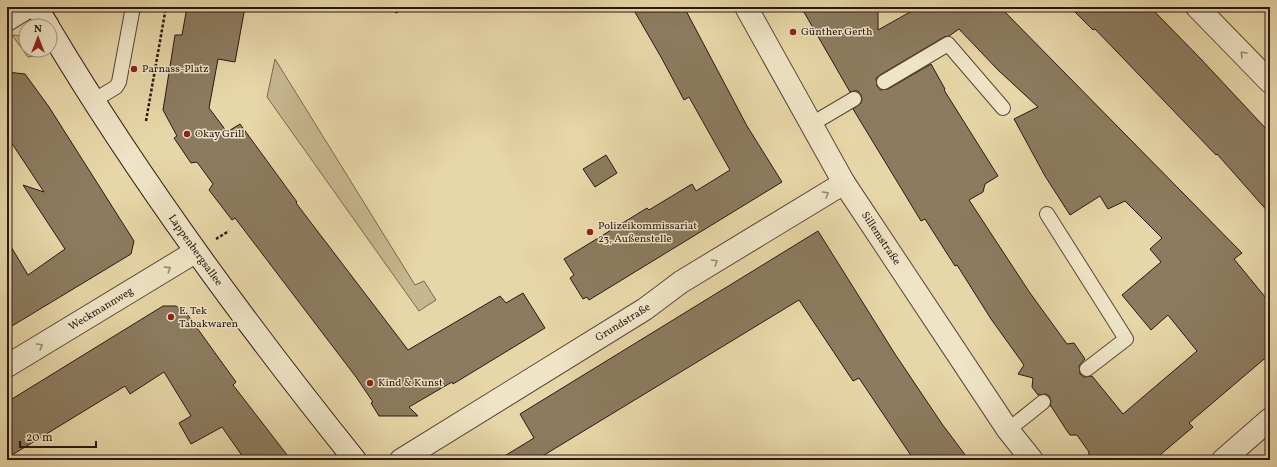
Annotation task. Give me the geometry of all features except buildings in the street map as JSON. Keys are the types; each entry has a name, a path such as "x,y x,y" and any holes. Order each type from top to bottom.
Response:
{"street":[{"path":"7,20 28,7"},
{"path":"36,7 43,18"},
{"name":"Sillemstraße","path":"746,7 810,125 844,183 1008,430 1032,460"},
{"path":"1197,7 1270,82"},
{"name":"Lappenbergsallee","path":"58,43 93,101 195,252 306,399 355,460"},
{"name":"Grundstraße","path":"400,460 645,309 681,282 844,183"},
{"name":"Weckmannweg","path":"7,366 195,252"},
{"path":"1222,460 1270,419"}],"lane":[{"path":"93,101 116,87 119,82 133,7"},
{"path":"884,82 948,44 1003,108"},
{"path":"810,125 854,99"},
{"path":"1047,214 1126,339 1087,369"},
{"path":"1008,430 1044,402"}],"path":[{"path":"146,121 166,7"},
{"path":"394,7 396,13"}],"shaded area":[{"path":"12,35 18,35 18,43"},
{"path":"275,59 415,285 424,281 436,300 419,311 267,97"}],"place":[{"name":"Günther Gerth","path":"793,32"},
{"name":"Parnass-Platz","path":"134,69"},
{"name":"Okay Grill","path":"187,134"},
{"name":"Polizeikommissariat 23, Außenstelle","path":"590,232"},
{"name":"E. Tek Tabakwaren","path":"171,317"},
{"name":"Kind & Kunst","path":"370,383"}]}
